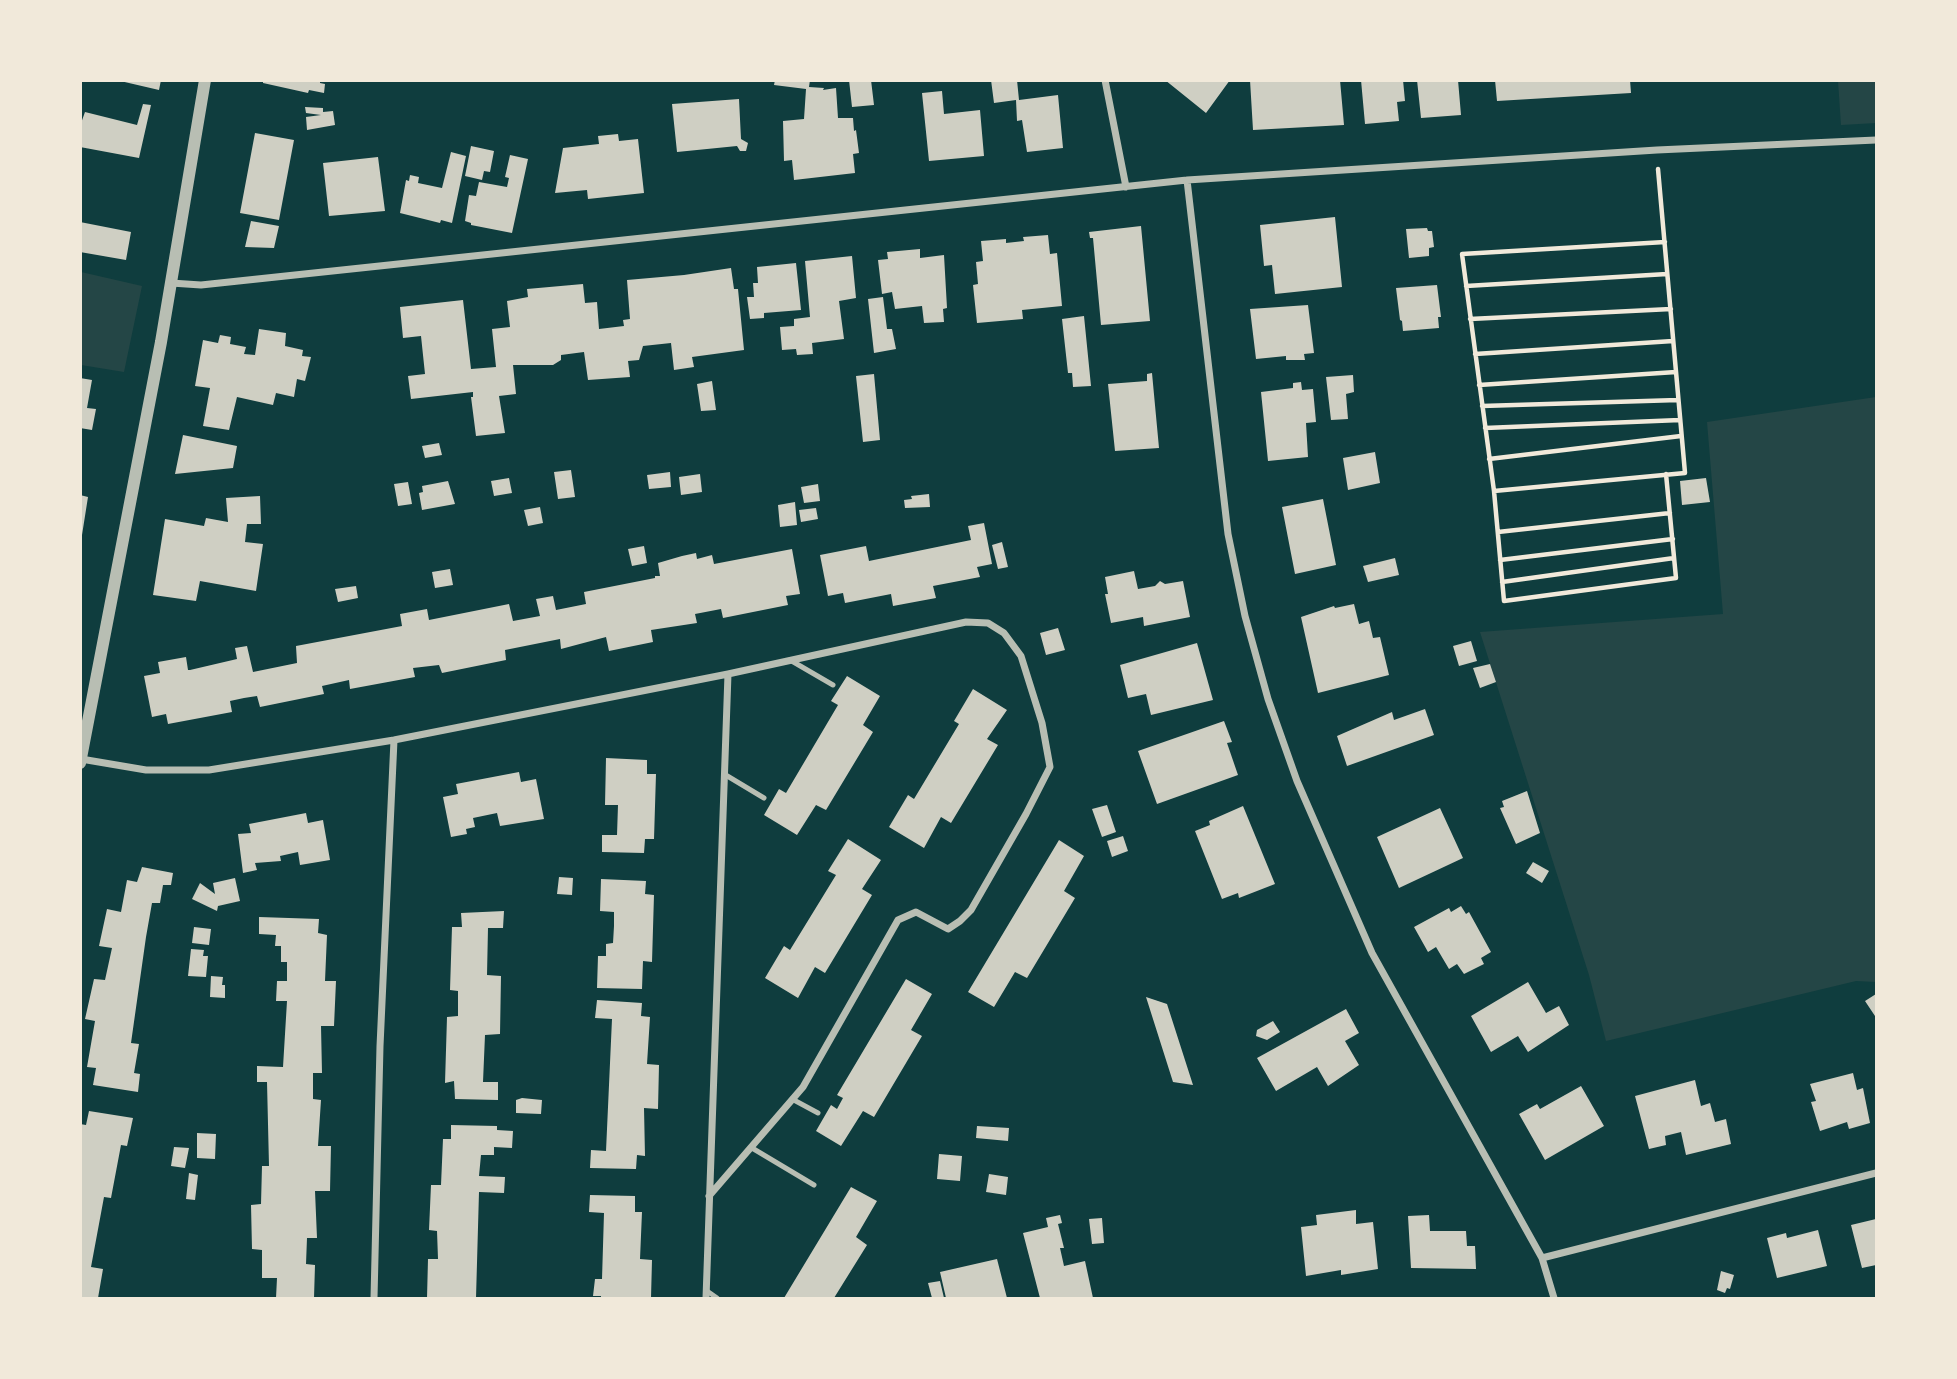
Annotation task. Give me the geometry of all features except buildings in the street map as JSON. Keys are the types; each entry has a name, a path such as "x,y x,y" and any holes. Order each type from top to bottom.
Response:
{"street":[{"path":"205,80 171,283 81,761 146,770 209,770 394,740 728,674 966,622 988,623 1004,633 1021,656 1042,723 1050,767 971,910 948,929 916,912 898,920 803,1087 786,1110 709,1196"},
{"path":"1105,80 1126,187"},
{"path":"171,283 201,285 1187,180 1657,150 1877,140"},
{"path":"1187,180 1228,534 1245,616 1268,699 1297,782 1372,953 1542,1258 1554,1298"},
{"path":"706,1295 728,674"},
{"path":"374,1298 380,1046 394,740"},
{"path":"1542,1258 1877,1172"}],"lane":[{"path":"790,660 833,685"},
{"path":"724,774 764,798"},
{"path":"792,1099 818,1113"},
{"path":"752,1148 814,1185"},
{"path":"706,1295 717,1298"}],"path":[{"path":"1494,491 1685,472 1657,150"},
{"path":"1665,242 1462,254 1494,491 1504,601 1676,578 1666,474"},
{"path":"1466,286 1667,274"},
{"path":"1471,319 1671,309"},
{"path":"1475,354 1673,341"},
{"path":"1479,385 1676,372"},
{"path":"1482,406 1678,400"},
{"path":"1485,429 1680,420"},
{"path":"1489,459 1682,436"},
{"path":"1498,532 1670,513"},
{"path":"1500,560 1672,539"},
{"path":"1502,582 1674,558"}],"shaded area":[{"path":"1838,81 1876,81 1876,123 1841,125"},
{"path":"81,272 142,286 124,372 81,365"},
{"path":"1876,397 1876,982 1856,981 1606,1041 1589,975 1480,632 1723,614 1707,422"}]}
